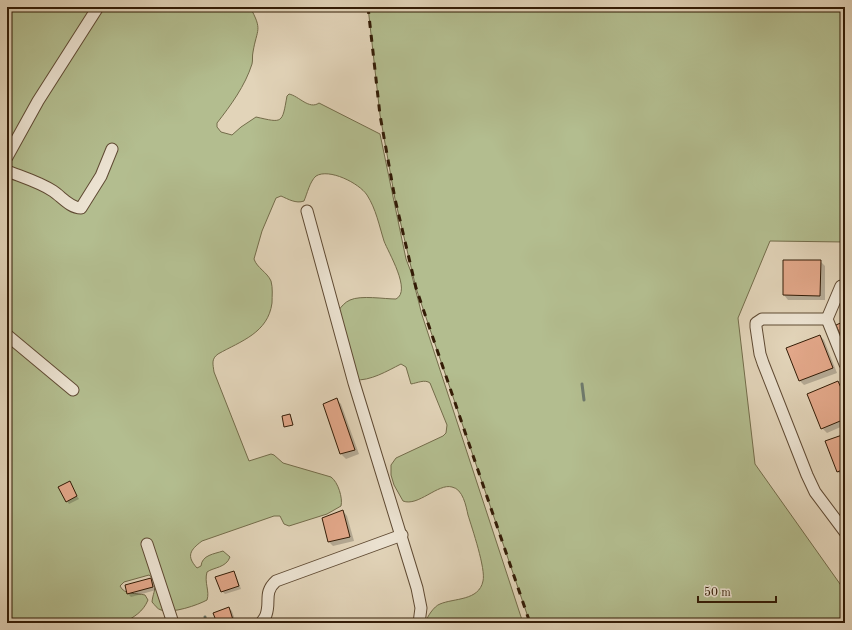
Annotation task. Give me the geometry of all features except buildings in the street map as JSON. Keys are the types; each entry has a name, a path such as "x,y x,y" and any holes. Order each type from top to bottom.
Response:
{"street":[{"path":"7,157 38,101 98,7"},
{"path":"7,171 53,191 72,206 81,208 101,176 112,149"},
{"path":"307,211 354,383 402,535 420,601 421,608 419,623"},
{"path":"841,286 828,318 845,364"},
{"path":"828,318 762,319 756,323 756,327 760,354 763,363 807,475 815,492 845,532"},
{"path":"7,335 73,390"},
{"path":"261,623 266,616 270,586 276,582 402,535"},
{"path":"147,544 171,622"}],"green space":[{"path":"7,7 250,7 258,25 252,64 242,88 217,123 217,127 221,132 232,135 256,117 272,120 280,119 284,112 287,96 289,94 308,104 315,105 319,103 380,134 406,259 411,272 422,315 523,623 425,623 431,612 438,605 465,598 477,592 483,581 481,558 465,503 461,494 456,488 441,488 415,501 409,502 403,501 394,485 391,475 391,465 396,458 443,436 446,433 447,425 430,383 423,381 411,384 406,367 401,364 373,377 354,380 338,311 346,302 350,300 366,297 396,299 400,295 400,280 398,271 384,241 375,211 367,195 363,190 343,178 336,175 322,174 316,176 310,184 304,201 295,202 281,196 276,198 262,231 254,259 257,265 271,281 272,303 269,313 265,322 259,329 244,340 218,354 213,360 213,364 214,372 249,461 271,454 283,463 331,477 334,479 339,490 341,506 327,514 289,526 284,524 280,516 274,516 202,541 192,550 191,553 191,560 197,568 201,566 206,557 212,554 223,551 230,557 223,565 207,572 206,580 208,597 207,600 198,604 172,611 158,609 152,602 155,584 149,575 124,582 120,586 124,591 145,595 148,600 141,611 123,623 7,623"},
{"path":"368,7 845,7 845,242 770,241 738,318 755,464 845,591 845,623 530,623 416,288 395,199 380,115"}],"waterway":[{"path":"582,384 584,400"},
{"path":"205,617 206,623"}],"railway":[{"path":"368,7 380,115 395,199 416,288 530,623"}]}
